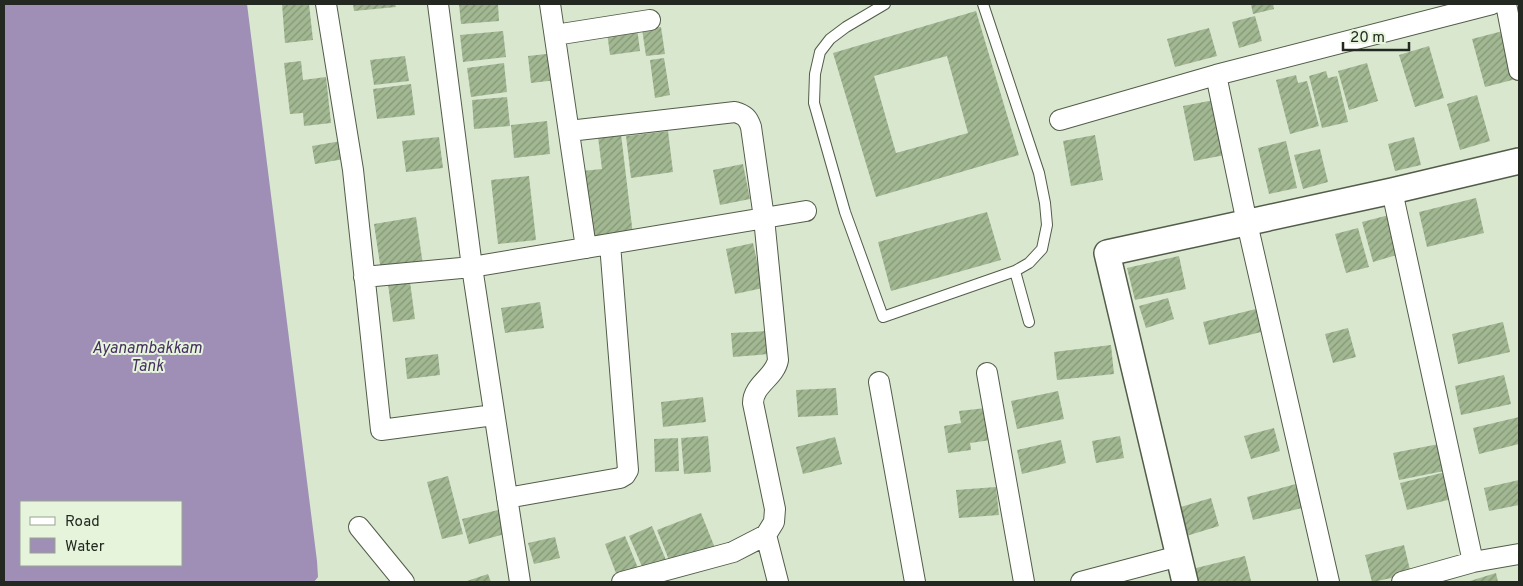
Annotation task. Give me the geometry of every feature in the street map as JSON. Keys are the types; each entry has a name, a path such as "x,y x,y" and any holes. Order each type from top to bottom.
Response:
{"street":[{"path":"326,4 353,170 381,430 494,415"},
{"path":"438,4 472,267 520,582"},
{"path":"550,4 586,248"},
{"path":"1060,120 1216,75 1492,4"},
{"path":"1506,4 1519,70"},
{"path":"555,35 650,20"},
{"path":"1216,75 1247,223 1329,582"},
{"path":"569,131 735,112 742,114 748,118 751,127 764,218 778,360 777,366 753,396 753,403 775,509 774,522 766,536 733,552 622,582"},
{"path":"1185,582 1107,253 1392,191 1519,161"},
{"path":"1392,191 1473,562"},
{"path":"364,277 472,267 806,211"},
{"path":"507,498 620,478 628,470 610,244"},
{"path":"987,373 1024,582"},
{"path":"879,382 916,582"},
{"path":"359,528 404,582"},
{"path":"766,536 778,582"},
{"path":"1402,582 1473,562 1519,554"},
{"path":"1080,582 1178,556"}],"lane":[{"path":"885,4 846,27 830,39 820,52 815,74 814,103 845,212 883,317 1015,271 1029,263 1042,250 1047,225 1039,173 983,4"},
{"path":"1015,271 1028,322"}],"water":[{"name":"Ayanambakkam Tank","path":"4,4 247,4 317,561 318,577 314,582 4,582"}],"building":[{"path":"282,4 309,4 313,40 285,43"},
{"path":"353,4 395,4 396,7 354,11"},
{"path":"459,4 498,4 499,21 461,24"},
{"path":"1251,4 1273,4 1274,9 1253,14"},
{"path":"976,11 1019,155 876,197 833,53","holes":["947,56 968,133 896,153 874,76"]},
{"path":"1255,16 1262,41 1239,48 1232,22"},
{"path":"661,27 665,54 646,56 642,29"},
{"path":"637,28 640,51 610,55 607,32"},
{"path":"1209,28 1217,56 1175,67 1167,39"},
{"path":"503,31 506,57 463,62 460,35"},
{"path":"1503,31 1516,79 1485,87 1472,39"},
{"path":"1429,46 1444,98 1415,107 1399,55"},
{"path":"555,53 557,80 531,83 528,56"},
{"path":"405,56 409,81 374,85 370,60"},
{"path":"664,58 670,95 655,98 650,60"},
{"path":"301,61 303,80 326,77 331,123 304,126 303,113 290,114 284,63"},
{"path":"504,63 507,92 471,97 467,68"},
{"path":"1367,63 1378,101 1349,110 1338,71"},
{"path":"1326,71 1328,78 1337,76 1348,122 1322,128 1309,76"},
{"path":"1296,75 1298,83 1307,81 1319,126 1290,134 1276,80"},
{"path":"411,84 415,115 377,119 373,89"},
{"path":"1477,95 1490,141 1460,150 1447,104"},
{"path":"507,97 510,126 474,129 472,100"},
{"path":"1214,100 1225,155 1194,161 1183,106"},
{"path":"547,121 550,154 514,158 511,125"},
{"path":"668,131 673,172 631,178 626,136"},
{"path":"621,134 633,235 590,240 582,171 602,169 598,137"},
{"path":"1095,135 1103,180 1071,186 1063,141"},
{"path":"439,137 443,168 406,172 402,141"},
{"path":"1414,137 1421,165 1395,171 1388,144"},
{"path":"347,140 350,158 315,164 312,146"},
{"path":"1286,141 1297,188 1269,194 1258,148"},
{"path":"1320,149 1328,182 1303,189 1294,155"},
{"path":"743,164 750,199 720,205 713,170"},
{"path":"529,176 536,240 498,244 491,180"},
{"path":"1476,198 1484,233 1427,247 1419,212"},
{"path":"987,212 1001,260 891,291 878,242"},
{"path":"1389,215 1400,254 1373,262 1362,222"},
{"path":"416,217 423,265 381,271 374,224"},
{"path":"1358,228 1369,267 1346,273 1335,234"},
{"path":"753,243 763,288 735,294 726,249"},
{"path":"1179,256 1186,289 1135,300 1127,268"},
{"path":"410,282 415,319 393,322 388,284"},
{"path":"1168,298 1174,319 1146,328 1139,306"},
{"path":"540,302 544,328 505,333 501,308"},
{"path":"1256,309 1261,332 1209,345 1203,322"},
{"path":"1503,322 1510,352 1458,364 1452,334"},
{"path":"1348,328 1356,357 1333,363 1325,334"},
{"path":"767,331 769,354 733,357 731,333"},
{"path":"1111,345 1114,374 1057,380 1054,352"},
{"path":"438,354 440,375 407,379 405,358"},
{"path":"1504,375 1511,404 1461,415 1455,386"},
{"path":"836,388 838,415 798,417 796,390"},
{"path":"1058,391 1064,419 1017,429 1011,401"},
{"path":"703,397 706,422 663,427 661,402"},
{"path":"986,408 991,440 970,443 971,450 948,453 944,426 961,423 959,411"},
{"path":"1519,417 1519,444 1479,454 1473,428"},
{"path":"1274,428 1280,451 1251,459 1244,436"},
{"path":"708,436 711,472 684,474 681,438"},
{"path":"1120,436 1124,458 1096,463 1092,441"},
{"path":"835,437 842,464 803,474 796,447"},
{"path":"678,438 679,471 655,472 654,439"},
{"path":"1061,440 1066,463 1022,474 1017,450"},
{"path":"1444,443 1449,470 1399,480 1393,453"},
{"path":"1450,471 1456,498 1407,510 1400,483"},
{"path":"448,476 463,534 442,539 427,482"},
{"path":"1519,480 1519,505 1489,511 1484,488"},
{"path":"1296,484 1302,508 1253,520 1247,497"},
{"path":"996,487 999,515 959,518 956,490"},
{"path":"1211,498 1219,526 1183,537 1174,509"},
{"path":"502,509 508,533 469,544 462,519"},
{"path":"701,513 715,548 671,565 657,530"},
{"path":"652,526 666,560 643,569 629,536"},
{"path":"625,536 638,568 617,576 605,544"},
{"path":"555,537 560,558 534,564 528,543"},
{"path":"1404,545 1411,574 1372,582 1365,555"},
{"path":"1245,556 1251,581 1196,582 1192,569"},
{"path":"1496,573 1498,582 1470,581"},
{"path":"488,574 491,582 464,582"}]}
